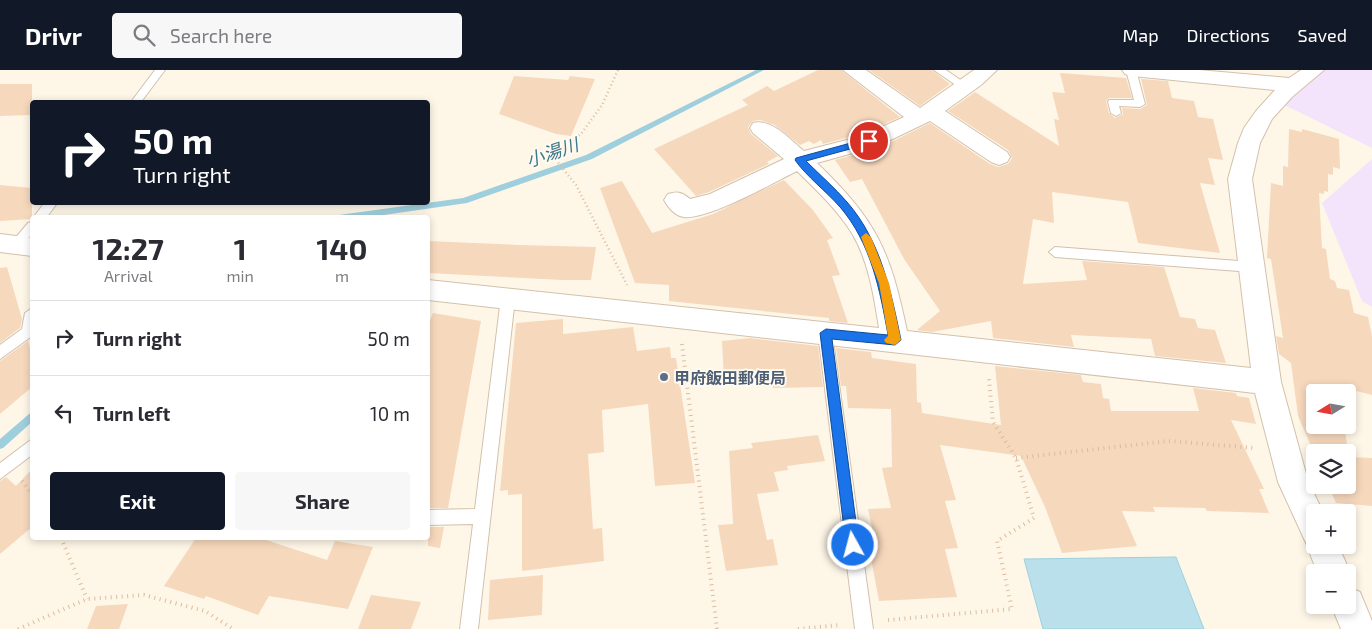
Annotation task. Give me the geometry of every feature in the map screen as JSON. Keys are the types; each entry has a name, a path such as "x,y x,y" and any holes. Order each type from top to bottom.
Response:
{"street":[{"path":"853,70 999,157"},
{"path":"676,200 685,208 717,201 800,160 869,141 924,114 967,88 987,70"},
{"path":"1132,70 1292,85"},
{"path":"1306,510 1294,482 1267,382 1240,179 1245,151 1258,122 1274,100 1314,70"},
{"path":"761,128 800,160 844,205 865,235 884,283 895,340"},
{"path":"430,290 1267,382"},
{"path":"1352,614 1358,629"}],"lane":[{"path":"138,100 160,70"},
{"path":"938,70 967,88"},
{"path":"1116,113 1113,102 1140,104 1132,70"},
{"path":"16,245 30,228"},
{"path":"1055,252 1252,267"},
{"path":"469,629 508,298"},
{"path":"0,353 28,332 30,322"},
{"path":"826,333 863,626"},
{"path":"0,472 30,448"},
{"path":"430,517 482,516"}],"path":[{"path":"618,70 602,104 581,134 552,155 576,185 641,313"},
{"path":"678,317 718,629"},
{"path":"798,629 863,626 1012,609 997,541 1034,518 1016,458 993,422 986,351"},
{"path":"1016,458 1169,442 1285,450"},
{"path":"62,540 87,599"},
{"path":"18,629 87,599 144,595 206,612 233,629"}],"shaded area":[{"path":"1314,70 1372,70 1372,148 1274,100"},
{"path":"1372,159 1372,307 1362,301 1322,203"}],"water":[{"path":"1176,557 1204,629 1043,629 1024,559"}],"building":[{"path":"818,70 841,70 900,117 861,134 823,144 821,140 814,144 809,141 800,145 775,125 760,120 753,121 748,127 751,134 778,156 767,162 769,164 709,192 696,196 654,149 748,105 742,100 767,86 774,91"},
{"path":"869,70 932,70 950,84 920,106"},
{"path":"1060,73 1126,78 1132,98 1109,98 1106,101 1109,113 1115,118 1123,114 1122,108 1140,109 1147,105 1141,79 1168,81 1172,98 1194,101 1198,117 1213,119 1223,160 1208,158 1215,185 1200,183 1220,253 1138,243 1128,202 1052,192 1054,223 1033,219 1023,284 1087,280 1082,261 1164,267 1180,317 1195,319 1198,328 1215,330 1226,363 1155,356 1151,339 1071,335 1074,347 993,338 991,321 932,332 917,330 940,311 904,259 862,179 850,182 835,160 879,148 930,123 990,164 998,167 1008,164 1012,158 1008,150 948,111 975,92 1059,146 1054,119 1059,120 1052,92 1065,93"},
{"path":"514,76 568,80 570,76 595,79 571,136 556,134 499,114"},
{"path":"0,84 32,84 30,115 0,116"},
{"path":"1289,129 1302,132 1302,129 1339,139 1340,169 1333,167 1333,175 1328,174 1328,192 1324,191 1324,194 1319,193 1322,248 1326,249 1330,279 1335,281 1337,288 1349,290 1354,313 1368,317 1372,336 1372,395 1356,391 1356,384 1306,384 1306,434 1345,434 1347,444 1310,444 1298,416 1291,363 1279,354 1276,336 1283,338 1271,259 1267,258 1271,183 1283,186 1283,166 1288,167"},
{"path":"784,180 813,210 833,238 827,240 840,275 832,276 848,323 829,321 829,318 669,301 669,285 635,283 600,188 622,181 652,233 713,214"},
{"path":"0,185 30,188 32,215 30,215 30,219 0,221"},
{"path":"430,241 596,247 591,280 430,273"},
{"path":"7,267 22,319 20,328 0,343 0,268"},
{"path":"433,313 481,321 448,508 430,508 430,320"},
{"path":"563,319 563,334 633,327 637,351 670,347 671,358 676,358 695,483 655,486 648,404 602,410 604,452 588,454 593,529 602,528 604,561 522,571 522,494 508,495 508,490 500,491 516,323"},
{"path":"750,338 818,346 823,387 773,388 772,379 724,380 722,341"},
{"path":"28,341 30,348 30,389 0,414 0,361"},
{"path":"836,348 871,352 872,358 916,364 917,402 921,403 922,413 1001,425 995,366 1081,375 1083,382 1101,384 1103,398 1109,399 1111,411 1199,411 1193,388 1236,393 1237,396 1249,398 1256,424 1231,420 1264,489 1259,489 1269,513 1207,511 1205,508 1153,507 1155,512 1122,511 1137,546 1062,553 1045,507 1021,456 940,445 956,500 945,501 958,548 945,549 957,597 879,601 867,537 874,537 868,509 891,508 882,468 892,467 891,409 848,408 846,386 841,386"},
{"path":"818,435 825,461 787,466 788,470 774,472 779,491 757,494 767,540 773,539 778,565 726,571 718,525 733,524 729,451 753,448 751,443"},
{"path":"1356,457 1372,458 1372,506 1336,503 1332,494 1356,494"},
{"path":"30,471 30,529 0,554 0,481 6,477 16,486"},
{"path":"430,527 444,527 440,548 428,546"},
{"path":"195,540 266,540 327,560 335,541 373,547 348,609 269,596 258,615 206,596 204,599 164,586"},
{"path":"543,575 542,615 488,620 490,580"},
{"path":"371,595 421,602 411,629 358,629"},
{"path":"128,604 119,629 87,629 96,606"}],"waterway":[{"name":"小湯川","path":"361,215 464,201 589,157 761,70"},
{"name":"小湯川","path":"0,445 30,419"}],"slow traffic":[{"path":"866,237 884,283 895,340 890,340"}],"place":[{"name":"甲府飯田郵便局","path":"664,377"}],"route":[{"path":"853,545 826,333 895,340 884,283 865,235 844,205 800,160 869,141"}]}
